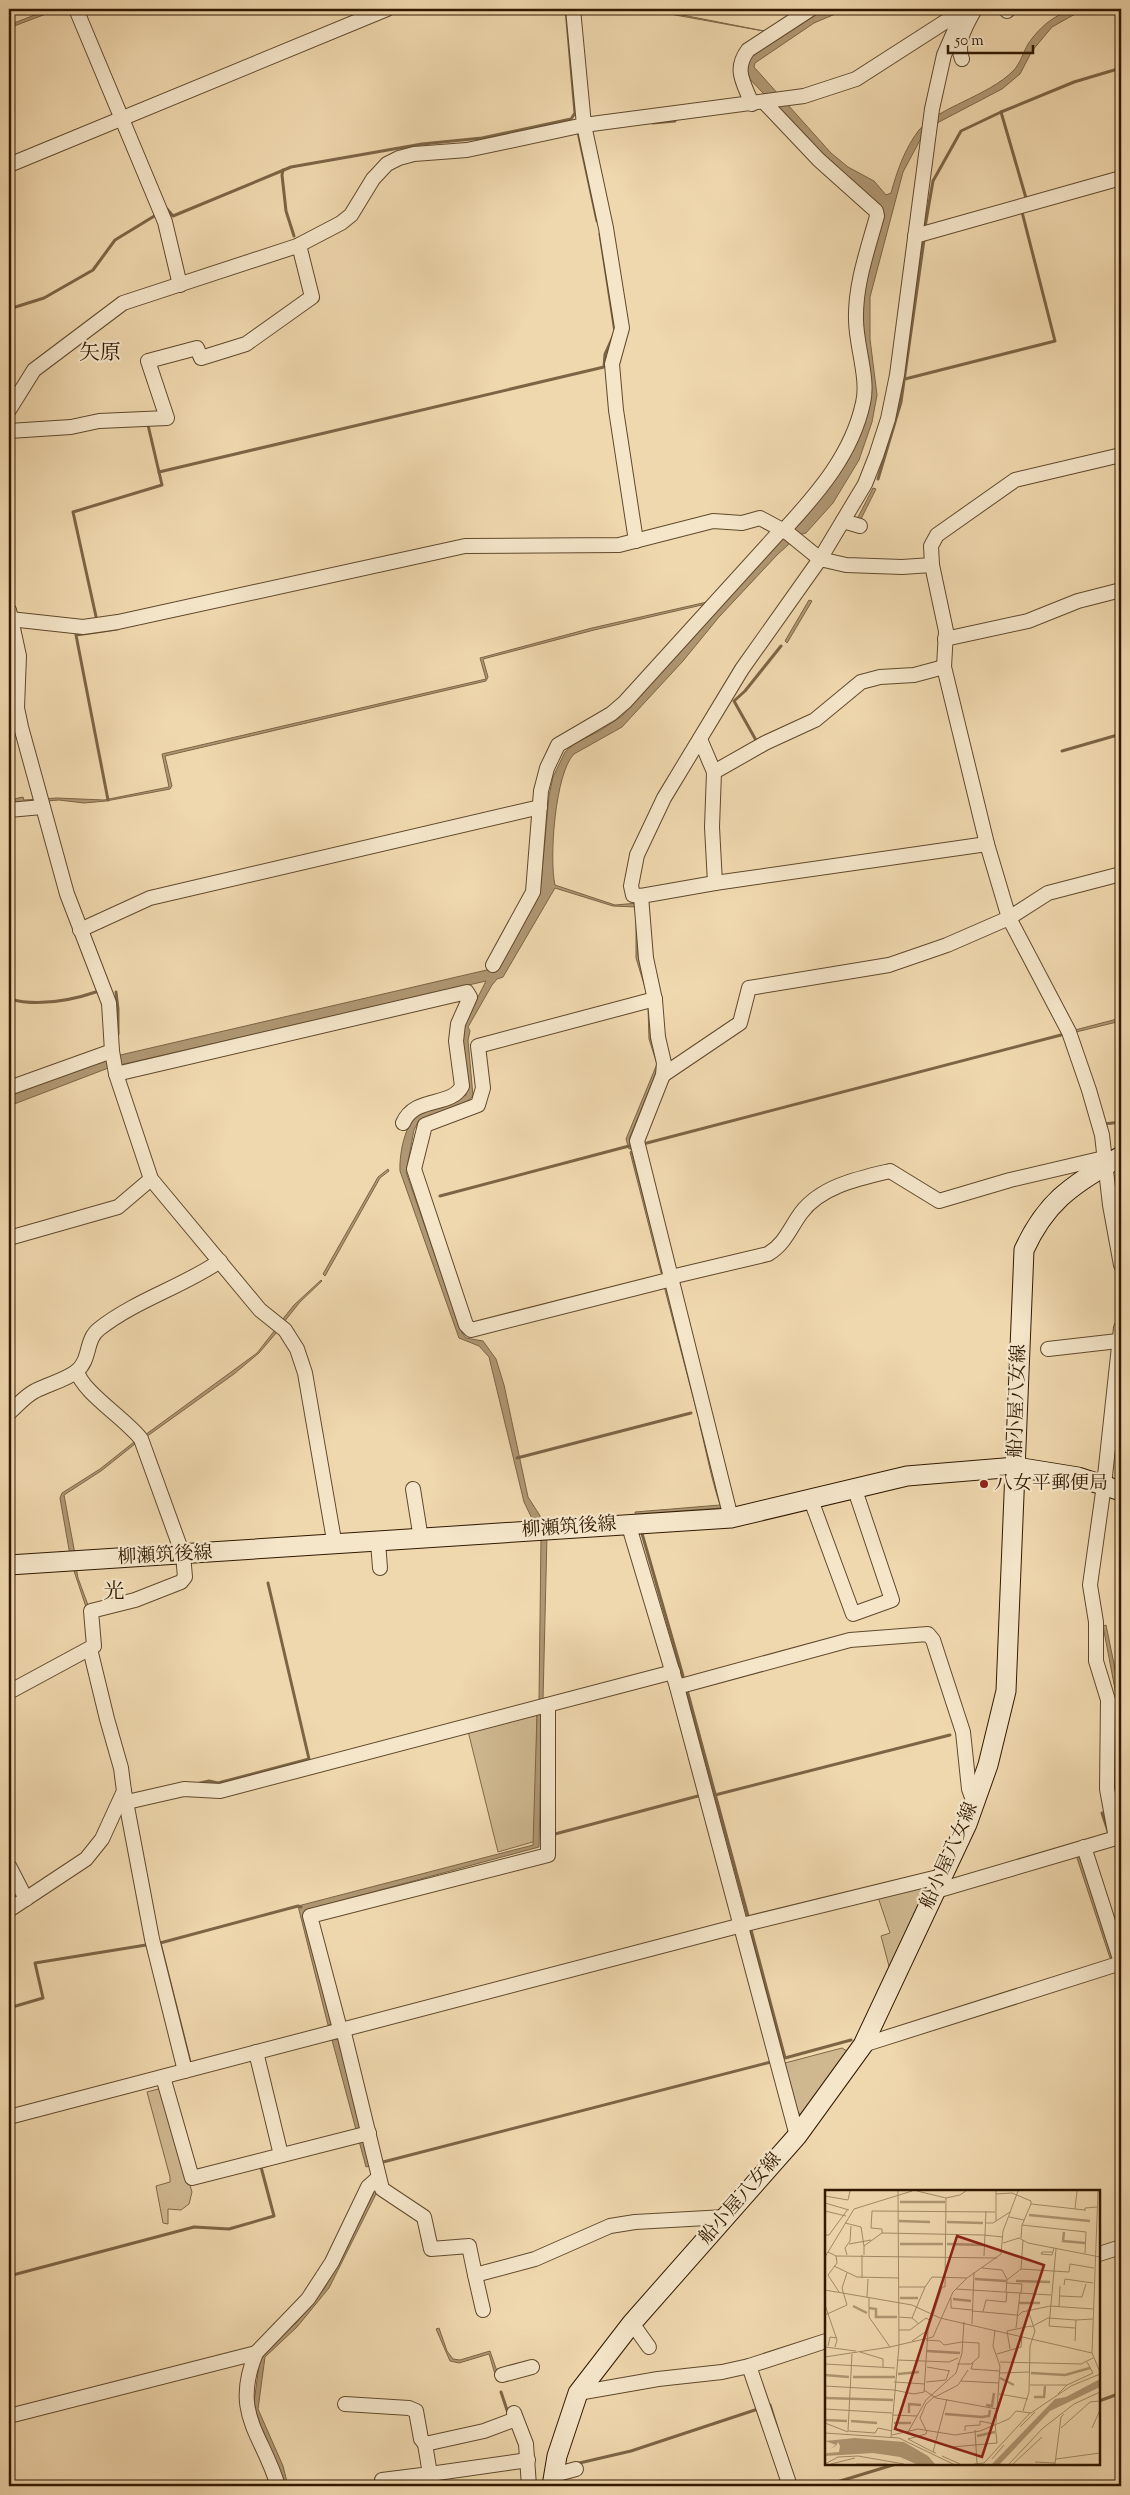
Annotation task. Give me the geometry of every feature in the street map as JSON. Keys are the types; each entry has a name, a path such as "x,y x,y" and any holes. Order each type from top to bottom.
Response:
{"main road":[{"name":"船小屋八女線","path":"553,2481 557,2456 578,2393 632,2323 797,2136 863,2045 939,1883 974,1803 988,1765 1006,1691 1024,1250 1036,1224 1049,1207 1071,1187 1110,1160"},
{"name":"柳瀬筑後線","path":"9,1565 335,1546 628,1523 731,1518 855,1490 907,1476 1016,1467 1078,1477 1113,1488"}],"street":[{"path":"76,9 165,222 180,285"},
{"path":"9,165 387,9"},
{"path":"573,9 584,125 606,228 622,328 612,364 616,410 636,541"},
{"path":"493,965 534,892 540,807 547,768 558,745 611,714 625,702 821,490 844,454 864,402 856,304 861,274 877,216 876,212 758,103 739,67 742,58 748,50 811,9"},
{"path":"9,410 34,370 123,303 299,244 341,223 351,215 373,179 387,164 400,158 414,154 467,150 584,125 804,96 856,79 968,9"},
{"path":"962,59 959,51 968,9"},
{"path":"968,9 944,55 930,125 897,375 888,418 865,484 820,559 742,669 664,798 637,856 631,886 633,895 641,896 714,883 987,844"},
{"path":"915,236 1121,178"},
{"path":"9,431 71,427 99,421 167,418 148,361 197,348 201,358 246,344 312,297 299,244"},
{"path":"1121,455 1015,480 937,535 931,546 932,565 938,586 945,639 944,667 987,844 1009,918 1069,1032 1100,1126 1110,1160 1121,1265"},
{"path":"335,1546 305,1373 297,1349 285,1330 260,1310 151,1179 116,1074 112,1050 109,1003 80,930 42,807 17,708 20,666 9,614 83,628 465,546 619,545 713,521 742,523 760,518 801,542 820,559 846,565 902,567 932,565"},
{"path":"843,521 860,526"},
{"path":"945,639 1028,621 1078,601 1121,590"},
{"path":"714,772 765,743 815,720 861,682 880,677 914,675 944,667"},
{"path":"700,739 714,772 712,827 714,883"},
{"path":"9,810 42,807"},
{"path":"80,930 150,898 540,807"},
{"path":"663,1074 740,1023 749,988 889,965 947,946 1009,918 1048,893 1121,874"},
{"path":"641,896 646,958 655,998 658,1037 664,1063 663,1074 637,1140 731,1518"},
{"path":"116,1074 467,992 470,997 458,1024 456,1041 462,1086 459,1091 451,1096 414,1108 403,1123"},
{"path":"655,998 478,1046 483,1088 478,1105 471,1110 425,1125 414,1169 466,1325 471,1330 768,1254 778,1248 802,1212 813,1200 830,1190 871,1175 890,1171 940,1201 1010,1180 1110,1160"},
{"path":"9,1088 112,1050"},
{"path":"9,1238 118,1207 151,1179"},
{"path":"9,1413 32,1392 77,1371 88,1356 89,1341 99,1329 156,1293 196,1277 220,1261"},
{"path":"9,2117 742,1925 939,1883 1084,1848 1116,1838 1116,1805 1107,1789 1108,1700 1096,1662 1099,1614 1090,1585 1113,1488 1120,1335 1048,1349"},
{"path":"9,1676 12,1690 94,1646 91,1611 135,1600 181,1582 185,1577 183,1555 141,1439 133,1428 84,1385 77,1371"},
{"path":"413,1489 421,1539"},
{"path":"811,1500 853,1614 892,1600 855,1490"},
{"path":"628,1523 673,1672 797,2136"},
{"path":"378,1542 380,1568"},
{"path":"677,1687 850,1640 928,1634 933,1640 963,1732 969,1789 974,1803"},
{"path":"90,1649 107,1719 122,1768 125,1796 152,1939 185,2071"},
{"path":"125,1796 184,1789 220,1791 673,1672"},
{"path":"483,2310 469,2246 431,2250 424,2217 382,2189 369,2133 310,1916 548,1855 548,1705"},
{"path":"9,1910 86,1859 102,1839 125,1796"},
{"path":"863,2045 1121,1962 1084,1848"},
{"path":"9,1866 26,1899"},
{"path":"256,2052 281,2155"},
{"path":"163,2077 192,2178 369,2133"},
{"path":"278,2486 248,2419 246,2401 252,2363 256,2352 308,2300 332,2262 368,2186 378,2178"},
{"path":"475,2275 535,2259 610,2226 635,2222 725,2217"},
{"path":"1100,2254 1121,2247"},
{"path":"632,2323 649,2347"},
{"path":"578,2393 749,2366 825,2341"},
{"path":"9,2416 256,2352"},
{"path":"749,2366 790,2486"},
{"path":"502,2375 532,2367"},
{"path":"345,2404 409,2408 416,2411 421,2439 425,2444 430,2474"},
{"path":"425,2444 484,2431 515,2416 526,2444 529,2486"},
{"path":"382,2480 412,2481 430,2474 528,2460"},
{"path":"553,2481 576,2469"}],"shaded area":[{"path":"50,9 59,9 9,28 9,25"},
{"path":"642,9 652,9 769,32"},
{"path":"820,9 847,9 814,23 755,63 754,67 831,153 848,167 874,181 886,195 891,193 902,160 919,130 939,115 1003,80 1020,62 1033,37 1052,19 1067,12 1084,9 1052,27 1032,51 1020,74 1002,89 939,122 925,132 903,172 870,297 870,339 877,395 872,422 859,460 833,503 806,533 799,535 777,555 719,617 683,661 622,727 574,754 567,764 558,797 553,837 555,885 615,905 638,903 638,955 647,994 636,958 636,907 613,906 555,888 503,977 497,979 492,985 468,1027 470,1031 468,1040 473,1096 463,1105 419,1120 414,1130 406,1172 462,1333 466,1338 483,1341 496,1359 504,1385 528,1497 544,1522 547,1535 543,1700 539,1699 541,1537 524,1502 489,1357 479,1346 459,1338 400,1171 402,1145 408,1127 418,1113 430,1106 466,1095 461,1045 463,1027 486,981 111,1067 9,1106 9,1096 116,1056 491,969 537,896 541,883 549,796 553,777 565,752 574,744 601,730 622,716 774,545 800,524 822,497 853,451 867,410 861,311 878,204 836,170 745,74 747,57"},
{"path":"873,488 876,489 859,523 856,521"},
{"path":"809,600 812,601 787,643 785,641"},
{"path":"707,602 706,604 594,630 483,659 488,677 486,681 165,756 172,786 170,789 106,801 84,803 59,800 9,804 9,800 23,797 24,800 57,798 104,800 169,787 162,754 486,679 480,658 592,628"},
{"path":"648,1008 650,1008 651,1039 660,1064 629,1139 631,1149 629,1149 626,1139 657,1064 649,1039"},
{"path":"1121,1018 1121,1021 1076,1032 1075,1030"},
{"path":"630,1152 663,1272 661,1273"},
{"path":"388,1169 389,1171 380,1178 325,1276 323,1274 378,1177"},
{"path":"321,1280 284,1322 282,1320 294,1305"},
{"path":"666,1285 700,1415 698,1416 664,1286"},
{"path":"275,1330 277,1332 259,1353 234,1374 146,1437 145,1435 257,1353"},
{"path":"701,1421 714,1477 723,1505 721,1508 638,1514 636,1517 635,1512 720,1505 699,1422"},
{"path":"134,1442 135,1444 101,1471 64,1495 75,1554 70,1555 60,1498 62,1493 100,1469"},
{"path":"76,1567 88,1605 86,1607 73,1568"},
{"path":"1106,1625 1121,1698 1116,1798 1114,1797 1117,1700 1103,1626"},
{"path":"537,1713 536,1841 498,1852 468,1731"},
{"path":"537,1714 542,1714 539,1847 306,1910 334,2024 328,2025 298,1906 533,1845"},
{"path":"1081,1854 1114,1957 1110,1958 1076,1855"},
{"path":"932,1883 890,1970 881,1936 890,1933 878,1897"},
{"path":"338,2039 371,2166 366,2167 332,2040"},
{"path":"842,2048 847,2051 851,2050 803,2119 797,2110 785,2063"},
{"path":"162,2088 192,2192 189,2204 181,2210 168,2209 168,2224 163,2223 156,2186 170,2182 170,2177 147,2092"},
{"path":"376,2188 377,2192 329,2288 297,2327 265,2357 258,2409 283,2466 288,2486 283,2486 280,2470 253,2410 260,2358 268,2347 295,2324 324,2289"},
{"path":"439,2328 447,2351 453,2359 460,2360 490,2351 500,2380 497,2381 489,2354 459,2363 450,2361 436,2329"}],"waterway":[{"path":"390,12 405,9"},
{"path":"167,209 173,216 291,167 422,144 482,138 571,119 575,113 566,9"},
{"path":"925,227 933,181 961,131 1001,112 1074,82 1121,68"},
{"path":"1001,112 1026,198"},
{"path":"653,123 675,121"},
{"path":"578,132 597,221"},
{"path":"283,170 286,211 294,236"},
{"path":"905,379 1055,341 1022,212"},
{"path":"9,309 44,298 93,270 115,240 156,215"},
{"path":"159,472 604,367 605,354 615,332 600,234"},
{"path":"878,479 901,402 924,240 927,239"},
{"path":"97,621 73,512 162,485 148,425"},
{"path":"108,800 76,635 117,629"},
{"path":"757,742 734,701 745,691 781,646"},
{"path":"1062,751 1121,734"},
{"path":"9,999 43,1003 77,998 99,991"},
{"path":"116,992 118,1034"},
{"path":"643,1144 1061,1035"},
{"path":"1104,1122 1104,1124 1121,1122"},
{"path":"440,1196 629,1146"},
{"path":"517,1458 691,1413"},
{"path":"641,1530 683,1676"},
{"path":"196,1784 209,1781 218,1783 309,1759 268,1583"},
{"path":"687,1690 748,1916"},
{"path":"715,1795 950,1735"},
{"path":"555,1834 698,1796"},
{"path":"1102,1813 1108,1831"},
{"path":"190,2062 160,1943 298,1906 301,1907"},
{"path":"751,1930 785,2058 851,2040"},
{"path":"9,2008 43,1998 35,1963 146,1945"},
{"path":"383,2162 771,2062"},
{"path":"9,2276 194,2227 229,2229 274,2216 261,2167 265,2166"},
{"path":"501,2392 508,2413"},
{"path":"1100,2401 1121,2393"},
{"path":"767,2406 770,2405 778,2431"},
{"path":"575,2464 631,2451 758,2409"},
{"path":"824,2486 893,2465"}],"place":[{"name":"八女平郵便局","path":"984,1484"}],"district":[{"name":"矢原","path":"100,354"},
{"name":"光","path":"114,1593"}]}
